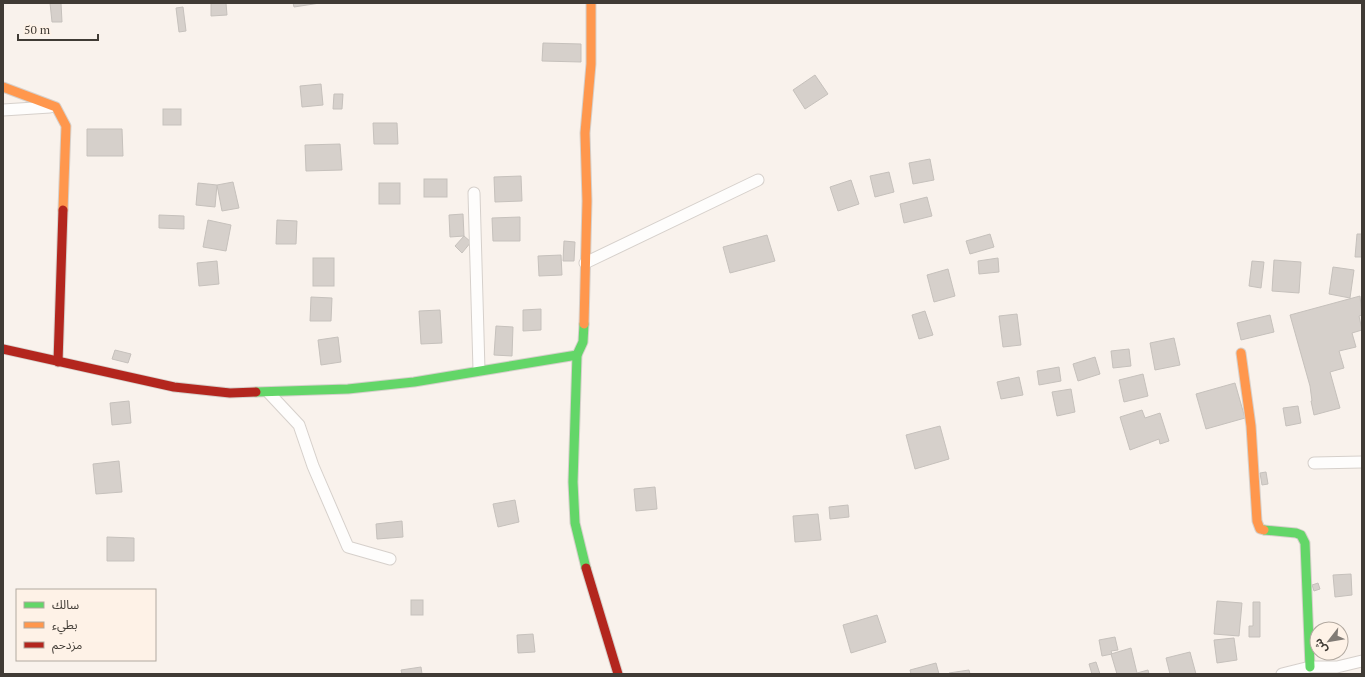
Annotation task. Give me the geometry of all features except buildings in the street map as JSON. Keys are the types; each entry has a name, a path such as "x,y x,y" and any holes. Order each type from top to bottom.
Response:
{"street":[{"path":"591,3 591,64 585,133 587,201 583,342 577,355 573,482 575,523 580,548 618,674"},
{"path":"3,87 56,107 66,126 58,362"},
{"path":"3,110 56,107"},
{"path":"585,263 758,180"},
{"path":"474,193 479,370"},
{"path":"3,349 174,387 230,393 269,393 348,389 414,382 479,370 577,355"},
{"path":"1241,354 1251,426 1257,521 1260,529 1268,531 1293,531 1301,535 1305,543 1310,667"},
{"path":"269,393 299,425 313,466 348,547 390,559"},
{"path":"1314,463 1362,462"},
{"path":"1282,674 1310,667 1337,667 1362,661"}],"traffic: fast":[{"path":"584,324 583,342 577,355 573,482 575,523 586,568"},
{"path":"256,392 348,389 414,382 577,355"},
{"path":"1264,530 1296,533 1301,535 1305,543 1310,667"}],"traffic: slow":[{"path":"584,324 587,201 585,133 591,64 591,3"},
{"path":"3,87 56,107 66,126 63,210"},
{"path":"1241,353 1251,426 1257,521 1260,529 1264,530"}],"traffic: jam":[{"path":"58,362 63,210"},
{"path":"3,349 174,387 230,393 256,392"},
{"path":"586,568 618,674"}]}
